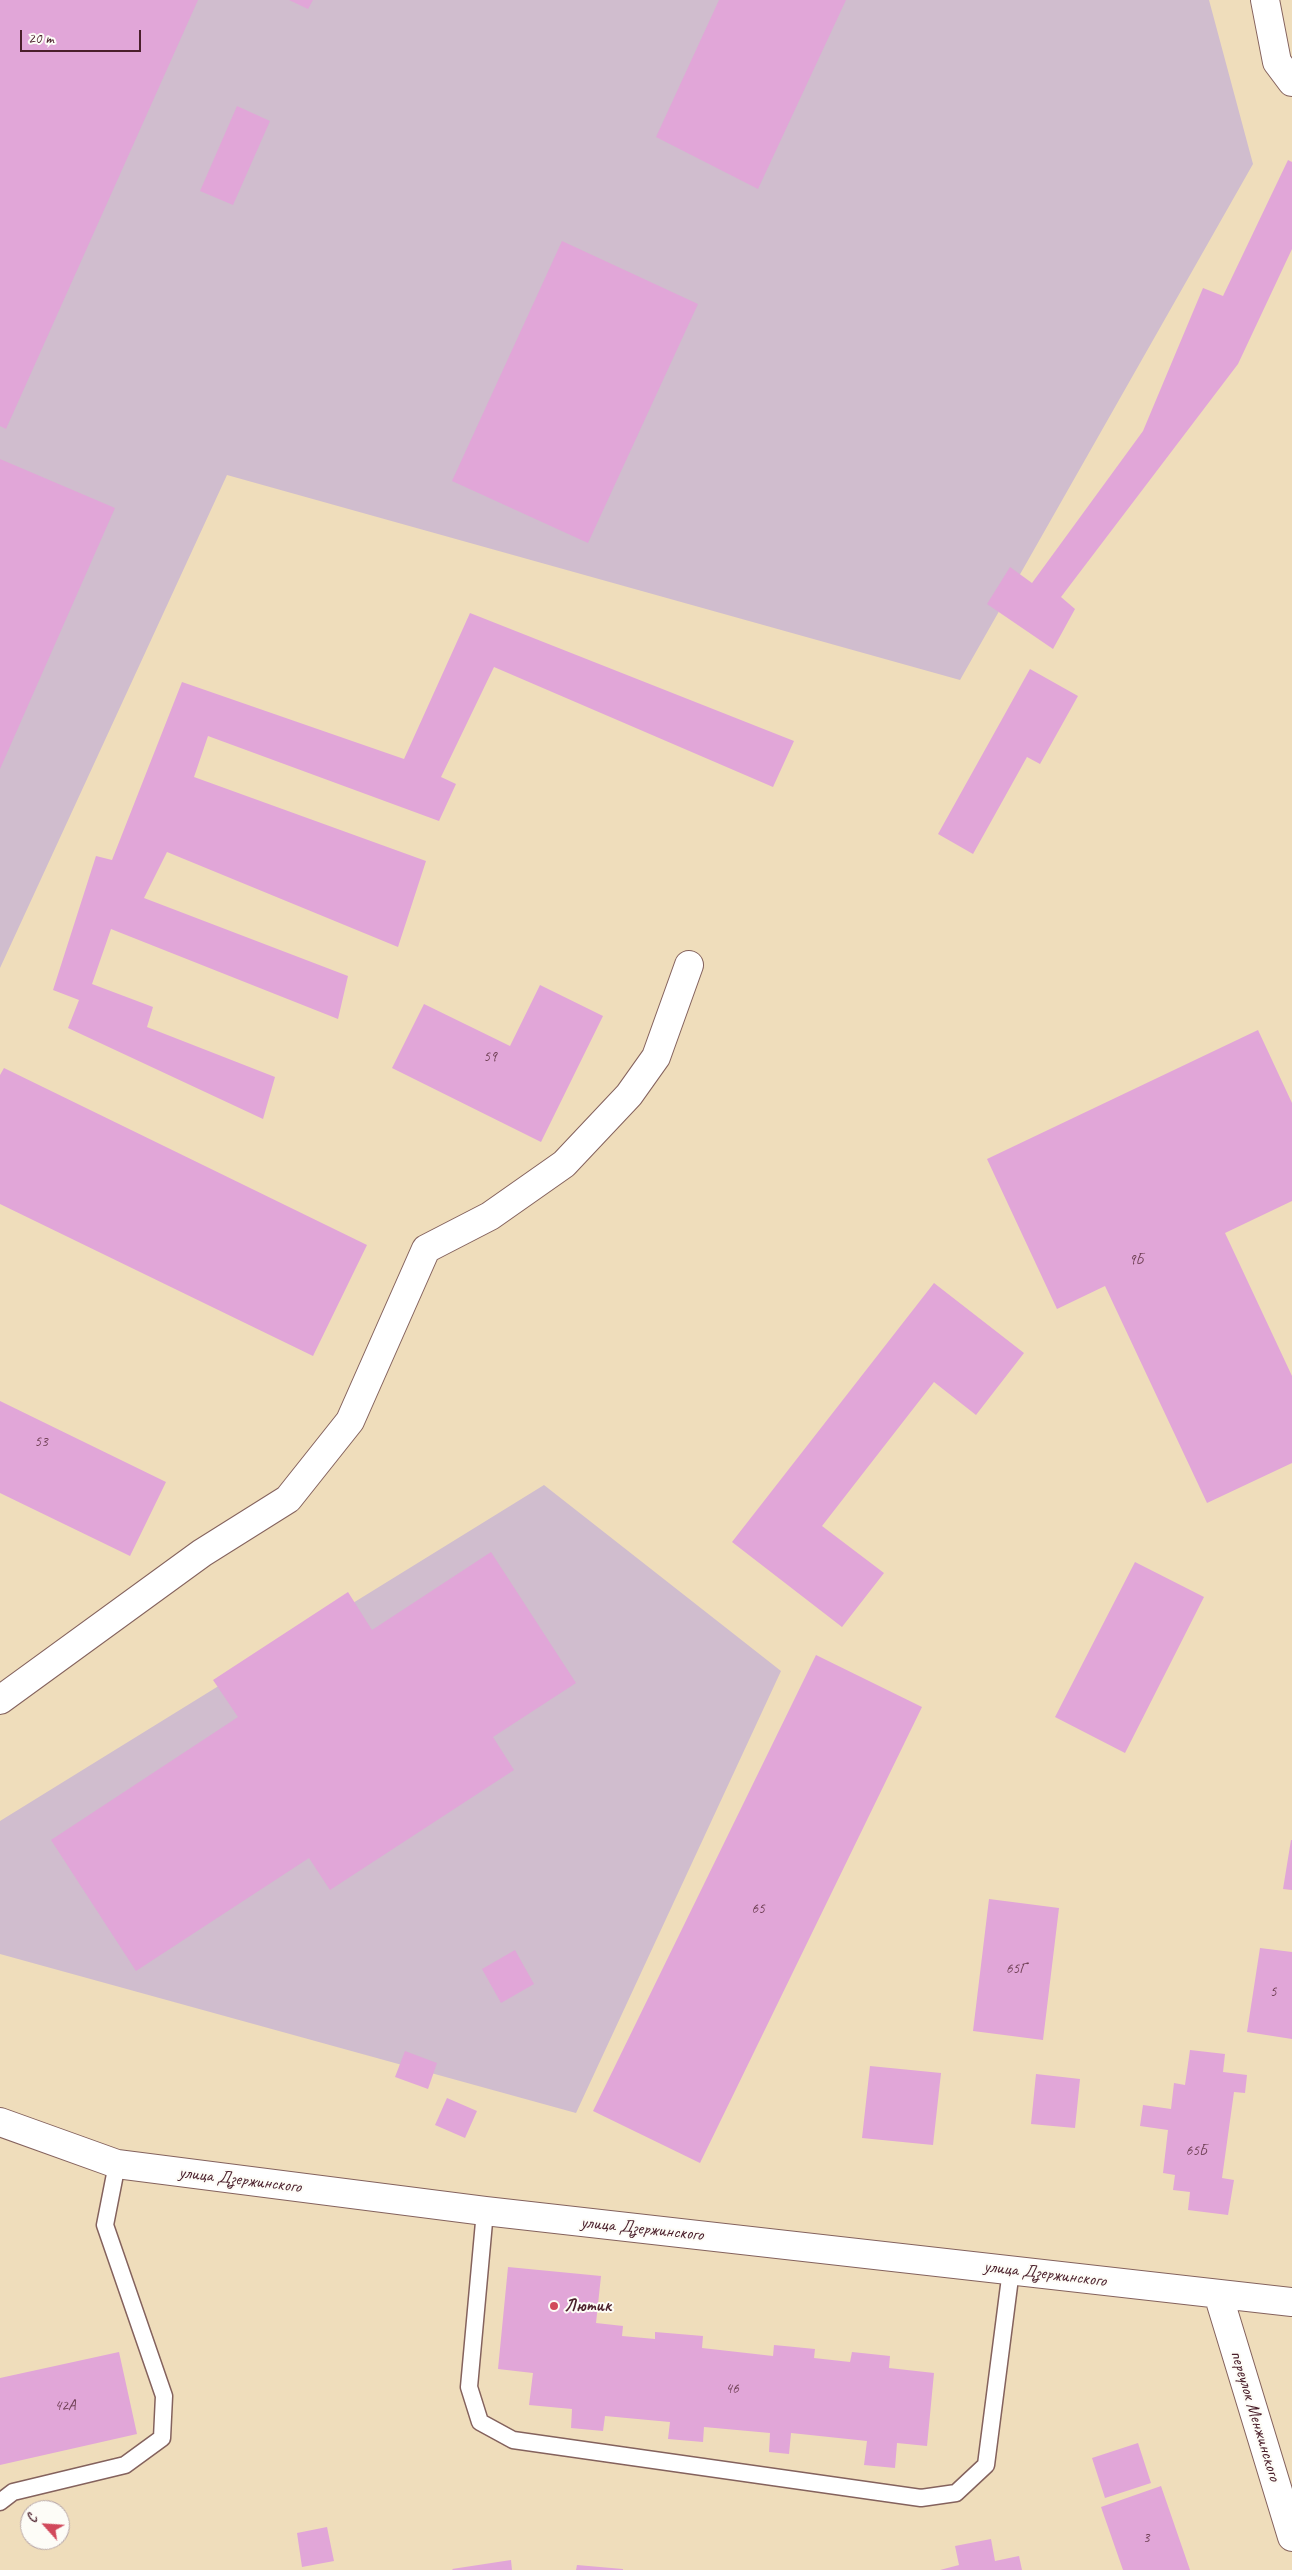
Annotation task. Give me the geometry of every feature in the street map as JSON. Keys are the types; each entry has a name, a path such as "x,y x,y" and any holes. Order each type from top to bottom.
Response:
{"street":[{"path":"1265,0 1277,62 1292,82"},
{"path":"0,1700 202,1553 288,1499 350,1421 426,1249 490,1216 564,1164 629,1096 656,1057 689,964"},
{"name":"улица Дзержинского","path":"0,2122 117,2164 485,2211 1292,2302"},
{"name":"переулок Менжинского","path":"1218,2294 1292,2537"}],"lane":[{"path":"0,2502 13,2492 125,2466 162,2438 164,2396 105,2225 117,2164"},
{"path":"485,2211 469,2387 480,2422 513,2440 921,2498 956,2493 986,2465 1011,2270"}],"shaded area":[{"path":"0,0 1209,0 1253,164 960,680 227,475 0,968"},
{"path":"544,1485 781,1671 576,2113 0,1954 0,1821"}],"building":[{"path":"0,0 198,0 6,429 0,426"},
{"path":"289,0 313,0 308,9"},
{"path":"719,0 846,0 758,189 656,137"},
{"path":"237,106 270,121 233,205 200,191"},
{"path":"1288,160 1292,162 1292,249 1238,364 1061,597 1075,609 1053,649 987,604 1010,567 1032,583 1143,431 1203,288 1223,296"},
{"path":"562,241 698,304 588,543 452,481"},
{"path":"0,459 115,508 0,769"},
{"path":"470,613 794,741 773,787 494,667 441,777 456,784 439,821 208,736 194,777 426,861 398,947 167,852 144,898 348,976 338,1019 111,929 92,984 153,1007 147,1027 275,1077 263,1119 68,1028 79,1000 53,990 96,856 112,860 182,682 404,759"},
{"path":"1030,669 1078,696 1040,764 1027,757 973,854 938,834"},
{"path":"540,985 603,1016 541,1142 392,1068 424,1004 510,1046"},
{"path":"1258,1030 1292,1103 1292,1201 1225,1233 1292,1376 1292,1463 1207,1503 1105,1286 1057,1309 987,1159"},
{"path":"4,1068 367,1245 313,1356 0,1204 0,1075"},
{"path":"934,1283 1024,1353 976,1415 934,1382 822,1526 884,1573 842,1627 732,1542"},
{"path":"0,1401 166,1482 130,1556 0,1493"},
{"path":"491,1552 576,1683 493,1737 514,1770 330,1890 309,1858 136,1971 51,1840 238,1717 213,1680 348,1592 372,1630"},
{"path":"1135,1562 1204,1597 1125,1753 1055,1717"},
{"path":"816,1655 922,1707 700,2163 593,2111"},
{"path":"1292,1840 1292,1890 1283,1889"},
{"path":"989,1899 1059,1908 1043,2040 973,2031"},
{"path":"1260,1948 1292,1952 1292,2039 1247,2032"},
{"path":"515,1950 534,1984 501,2003 482,1969"},
{"path":"1190,2050 1225,2054 1223,2072 1247,2075 1245,2093 1234,2092 1222,2178 1234,2180 1228,2215 1188,2210 1190,2192 1173,2190 1175,2175 1163,2173 1168,2130 1140,2126 1143,2105 1171,2109 1174,2083 1185,2085"},
{"path":"405,2051 437,2063 428,2089 395,2077"},
{"path":"870,2066 941,2073 933,2145 862,2138"},
{"path":"1036,2074 1080,2079 1075,2128 1031,2124"},
{"path":"447,2098 477,2111 465,2138 435,2125"},
{"path":"508,2267 601,2276 596,2323 623,2326 622,2336 655,2339 655,2332 703,2336 702,2348 773,2356 774,2345 815,2349 814,2358 850,2362 852,2352 890,2356 889,2368 934,2373 927,2446 897,2443 895,2468 864,2465 867,2441 791,2433 789,2454 769,2452 770,2433 704,2427 703,2442 668,2439 670,2422 605,2416 603,2431 571,2428 572,2409 529,2405 533,2373 498,2369"},
{"path":"119,2352 137,2434 0,2465 0,2378"},
{"path":"1138,2443 1151,2483 1105,2498 1092,2458"},
{"path":"1161,2486 1190,2570 1123,2570 1101,2507"},
{"path":"327,2527 334,2561 302,2567 297,2533"},
{"path":"991,2539 995,2561 1019,2556 1022,2570 940,2570 959,2565 955,2546"},
{"path":"511,2560 512,2570 452,2569"},
{"path":"577,2565 623,2569 623,2570 576,2570"}],"place":[{"name":"Лютик","path":"554,2306"}]}
